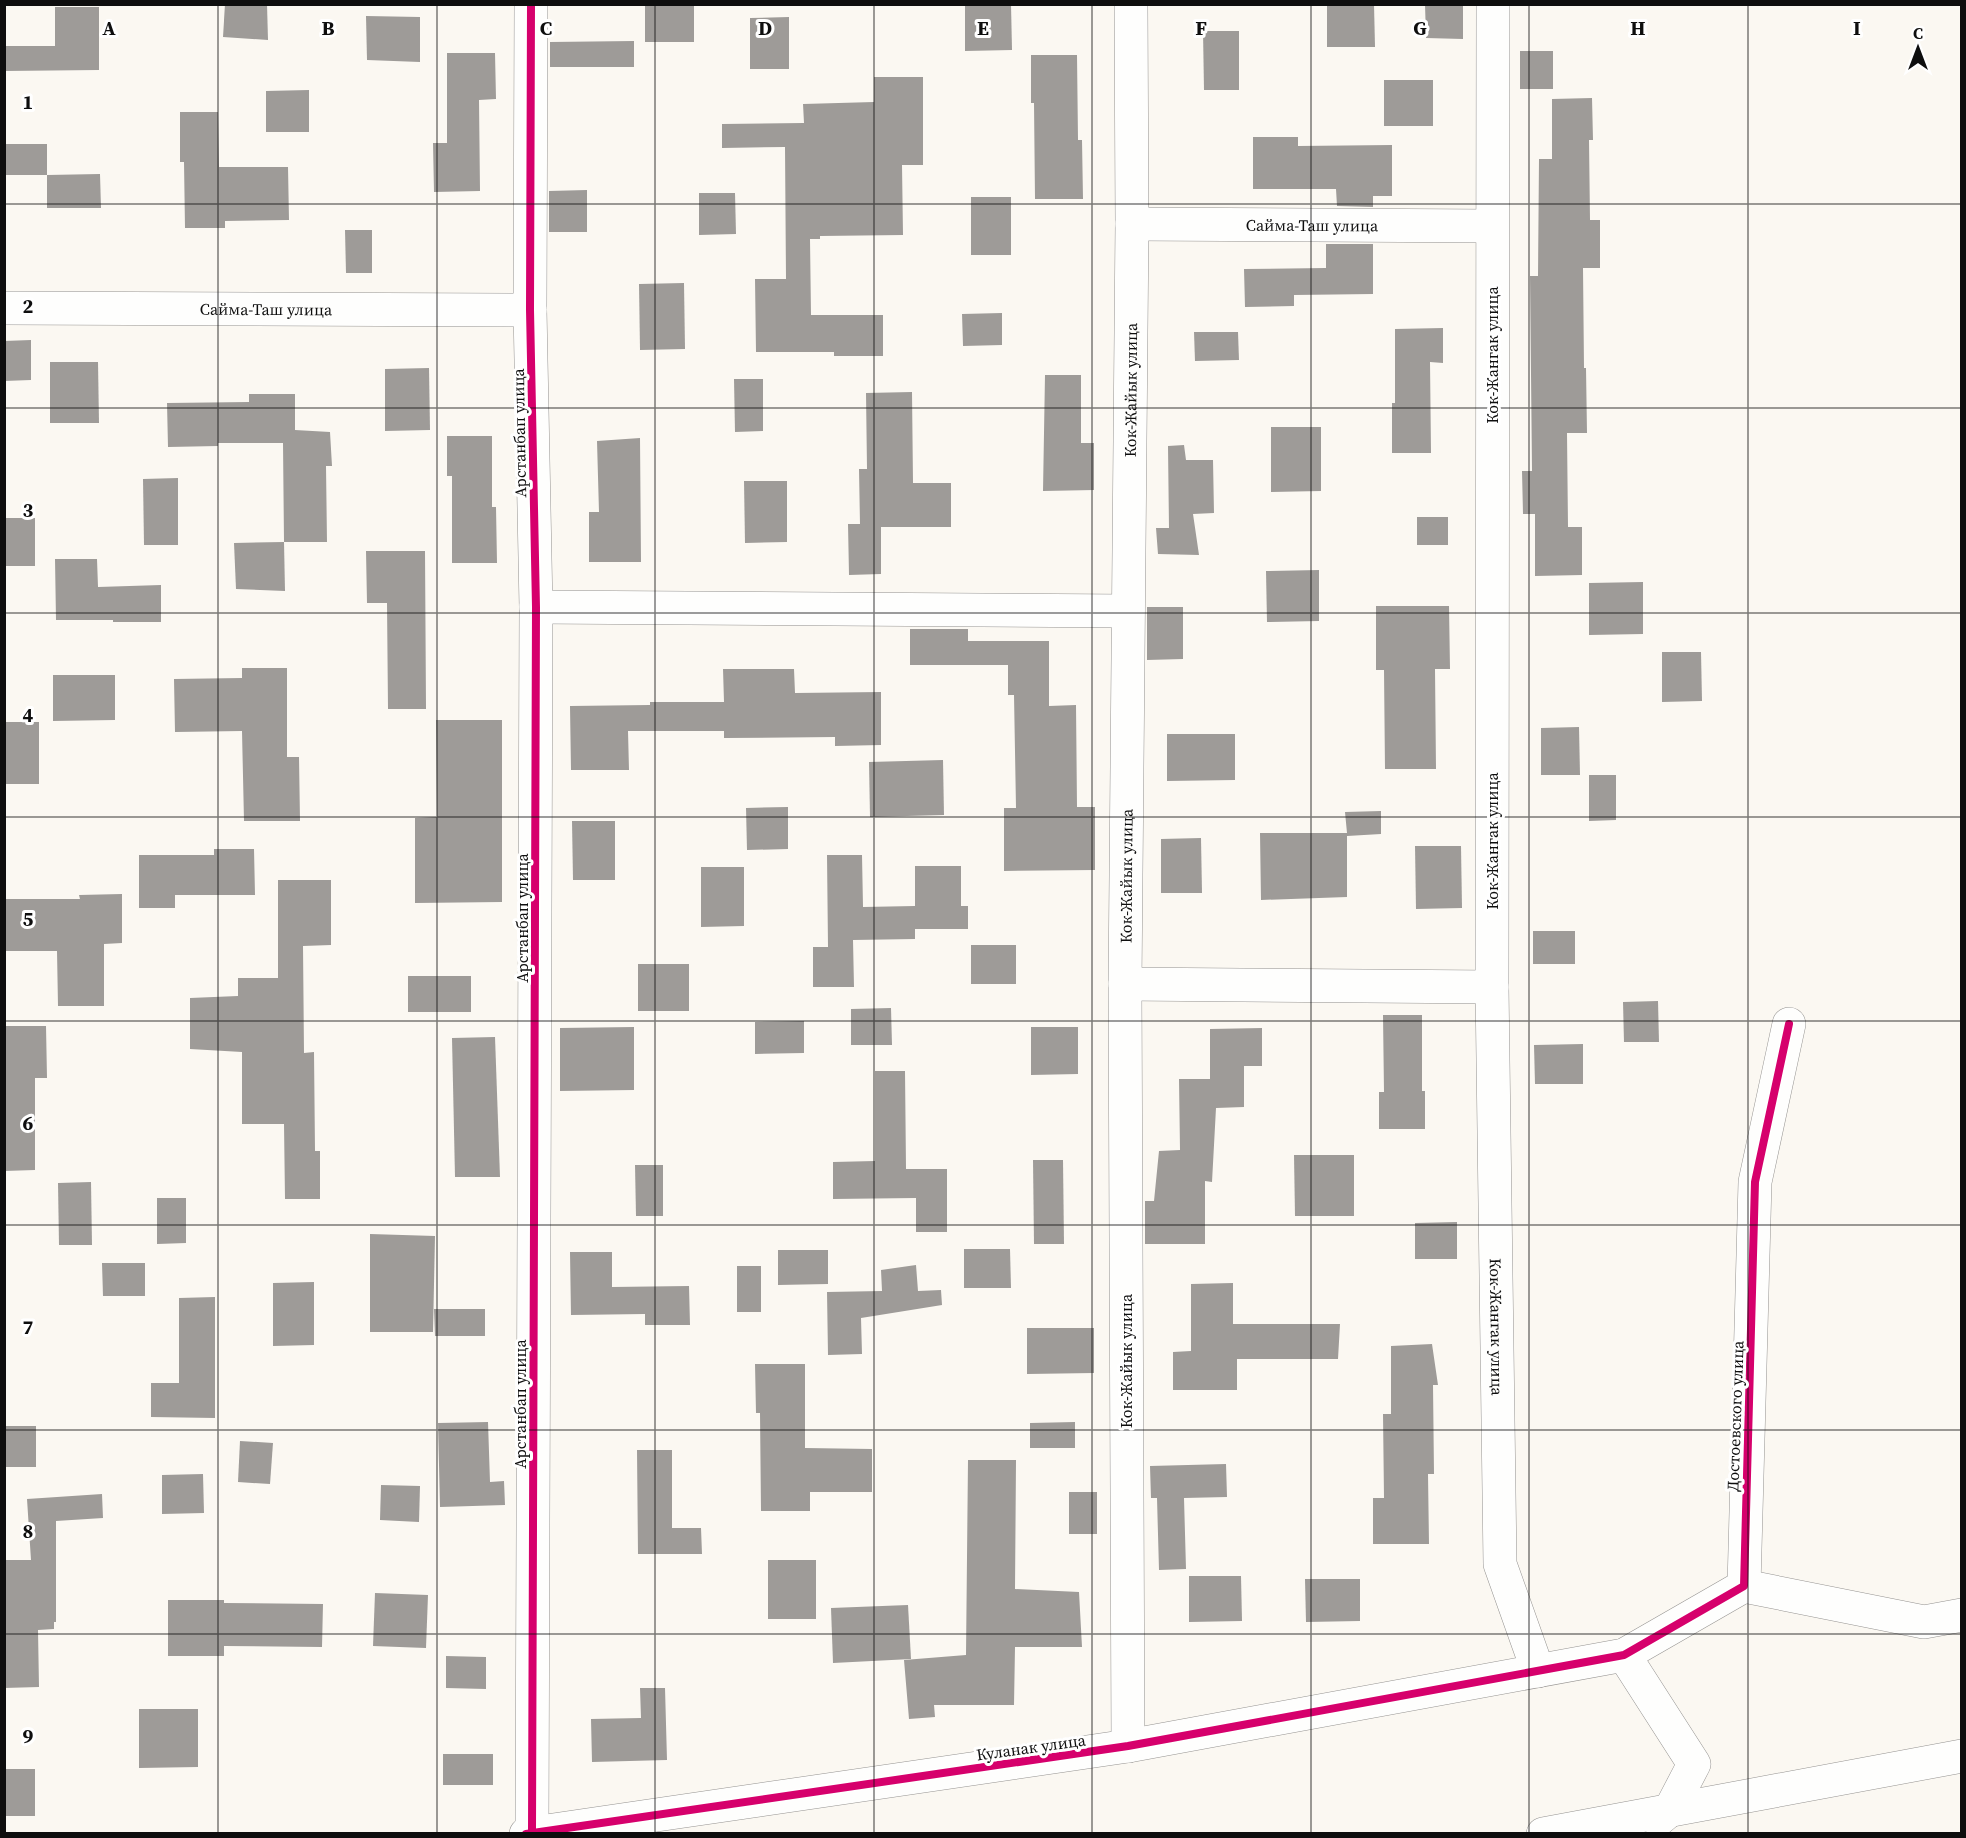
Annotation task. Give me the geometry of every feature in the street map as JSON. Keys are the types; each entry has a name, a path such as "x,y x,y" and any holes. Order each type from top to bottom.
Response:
{"street":[{"name":"Арстанбап улица","path":"529,1833 536,608 530,310 531,4"},
{"name":"Кок-Жайык улица","path":"1128,1746 1125,984 1132,224 1131,4"},
{"name":"Кок-Жангак улица","path":"1493,4 1492,987 1500,1564 1538,1671"},
{"name":"Сайма-Таш улица","path":"1132,224 1492,226"},
{"name":"Сайма-Таш улица","path":"4,308 530,310"},
{"path":"536,608 1128,611"},
{"path":"1125,984 1492,987"},
{"name":"Достоевского улица","path":"1744,1586 1755,1182 1789,1024"},
{"path":"1538,1671 1624,1655 1744,1586 1924,1622 1962,1615"},
{"path":"1624,1655 1694,1764 1670,1810 1646,1829 1645,1833"},
{"name":"Куланак улица","path":"529,1833 1128,1746 1538,1671"},
{"path":"1543,1833 1962,1756"}],"building":[{"path":"225,4 267,4 268,40 223,37"},
{"path":"645,4 694,4 694,42 645,42"},
{"path":"965,4 1011,4 1012,50 965,51"},
{"path":"1327,4 1374,4 1375,47 1327,47"},
{"path":"1425,4 1463,4 1463,39 1426,38"},
{"path":"55,7 99,7 99,70 4,71 4,46 55,46"},
{"path":"366,16 420,17 420,62 367,60"},
{"path":"789,17 789,69 750,69 750,18"},
{"path":"1203,31 1239,31 1239,90 1204,90"},
{"path":"634,41 634,67 550,67 550,42"},
{"path":"1520,51 1553,51 1553,89 1520,89"},
{"path":"447,53 495,53 496,99 479,100 480,191 434,192 433,143 447,143"},
{"path":"1031,55 1077,55 1078,140 1082,140 1083,199 1035,199"},
{"path":"874,77 923,77 923,165 902,165 903,235 820,236 820,239 810,239 811,315 883,315 883,356 834,356 834,352 756,352 755,279 786,279 785,147 722,148 722,124 804,123 803,104 874,102"},
{"path":"1384,80 1433,80 1433,126 1384,126"},
{"path":"309,90 309,132 266,132 266,91"},
{"path":"1592,98 1593,140 1589,140 1590,220 1600,220 1600,268 1583,268 1587,433 1567,433 1568,527 1582,527 1582,575 1535,576 1535,514 1523,514 1522,471 1532,471 1530,276 1538,276 1539,159 1552,159 1552,99"},
{"path":"180,112 218,112 219,167 288,167 289,220 225,221 225,228 185,228 184,162 180,162"},
{"path":"1253,137 1298,137 1298,146 1392,145 1392,196 1373,196 1373,207 1337,206 1336,189 1253,189"},
{"path":"4,144 47,144 47,175 4,175"},
{"path":"100,174 101,208 47,208 47,175"},
{"path":"587,190 587,232 549,232 549,191"},
{"path":"699,193 735,193 736,234 699,235"},
{"path":"971,197 1011,197 1011,255 971,255"},
{"path":"345,230 372,230 372,273 346,273"},
{"path":"1326,244 1373,244 1373,294 1294,295 1294,306 1245,307 1244,269 1326,268"},
{"path":"684,283 685,349 640,350 639,284"},
{"path":"1002,313 1002,345 963,346 962,314"},
{"path":"1443,328 1443,363 1430,362 1431,453 1392,453 1395,329"},
{"path":"1194,332 1238,332 1239,360 1195,361"},
{"path":"31,340 31,380 4,381 4,341"},
{"path":"50,362 98,362 99,423 50,423"},
{"path":"429,368 430,430 385,431 385,369"},
{"path":"1045,375 1081,375 1081,443 1094,443 1094,490 1043,491"},
{"path":"734,379 763,379 763,431 735,432"},
{"path":"912,392 913,483 951,483 951,527 881,527 881,574 849,575 848,524 860,524 859,469 867,469 866,393"},
{"path":"249,394 295,394 295,430 330,432 332,466 326,466 327,542 284,542 283,443 218,443 218,446 168,447 167,403 249,402"},
{"path":"1271,427 1321,427 1321,491 1271,492"},
{"path":"447,436 492,436 492,507 496,507 497,563 452,563 452,476 447,476"},
{"path":"640,438 641,562 589,562 589,512 599,512 597,441"},
{"path":"1184,445 1186,460 1213,460 1214,513 1193,514 1199,555 1158,554 1156,528 1169,528 1168,446"},
{"path":"178,478 178,545 144,545 143,479"},
{"path":"744,481 787,481 787,542 745,543"},
{"path":"1417,517 1448,517 1448,545 1417,545"},
{"path":"4,518 35,518 35,566 4,566"},
{"path":"284,542 285,591 236,589 234,543"},
{"path":"366,551 425,551 426,709 388,709 387,603 367,603"},
{"path":"55,559 97,559 98,587 161,585 161,622 56,620"},
{"path":"1319,570 1319,621 1267,622 1266,571"},
{"path":"1643,582 1643,634 1589,635 1589,583"},
{"path":"1376,606 1449,606 1450,669 1435,669 1436,769 1385,769 1384,670 1376,670"},
{"path":"1147,607 1183,607 1183,659 1147,660"},
{"path":"910,629 968,629 968,641 1049,641 1049,706 1076,705 1077,807 1095,807 1095,870 1004,871 1004,808 1016,808 1014,695 1008,695 1008,665 910,665"},
{"path":"1662,652 1701,652 1702,701 1662,702"},
{"path":"242,668 287,668 287,757 299,757 300,821 244,821 242,731 175,732 174,679 242,678"},
{"path":"723,669 794,669 795,693 881,692 881,745 835,746 835,737 724,738 724,731 628,731 629,770 571,770 570,706 650,705 650,702 724,702"},
{"path":"53,675 115,675 115,720 53,721"},
{"path":"436,720 502,720 502,902 415,903 415,818 437,817"},
{"path":"4,722 39,722 39,784 4,784"},
{"path":"1579,727 1580,775 1541,775 1541,728"},
{"path":"1167,734 1235,734 1235,780 1167,781"},
{"path":"943,760 944,815 870,817 869,762"},
{"path":"1589,775 1616,775 1616,820 1589,821"},
{"path":"788,807 788,849 747,850 746,808"},
{"path":"1381,811 1381,834 1347,836 1347,897 1261,900 1260,833 1347,833 1345,812"},
{"path":"572,821 615,821 615,880 573,880"},
{"path":"1201,838 1202,893 1161,893 1161,839"},
{"path":"1415,846 1461,846 1462,908 1416,909"},
{"path":"214,849 254,849 255,895 175,895 175,908 139,908 139,855 214,855"},
{"path":"827,855 862,855 863,907 915,906 915,866 961,866 961,906 968,906 968,929 915,929 915,939 853,940 854,987 813,987 813,947 828,947"},
{"path":"701,867 744,867 744,926 701,927"},
{"path":"278,880 331,880 331,945 303,946 304,1053 314,1052 315,1151 320,1151 320,1199 285,1199 284,1124 242,1124 242,1052 190,1049 190,998 238,996 238,978 278,978"},
{"path":"122,894 122,943 104,944 104,1006 58,1006 57,951 4,951 4,899 80,899 79,895"},
{"path":"1533,931 1575,931 1575,964 1533,964"},
{"path":"971,945 1016,945 1016,984 971,984"},
{"path":"638,964 689,964 689,1011 638,1011"},
{"path":"408,976 471,976 471,1012 408,1012"},
{"path":"1658,1001 1659,1042 1624,1042 1623,1002"},
{"path":"891,1008 892,1045 851,1045 851,1009"},
{"path":"1383,1015 1422,1015 1422,1091 1425,1091 1425,1129 1379,1129 1379,1092 1384,1092"},
{"path":"804,1021 804,1053 755,1054 755,1022"},
{"path":"4,1026 46,1026 47,1078 35,1078 35,1170 4,1171"},
{"path":"634,1027 634,1090 560,1091 560,1028"},
{"path":"1031,1027 1078,1027 1078,1074 1031,1075"},
{"path":"1262,1028 1262,1066 1244,1066 1244,1107 1216,1108 1212,1182 1205,1181 1205,1244 1145,1244 1145,1201 1154,1201 1159,1151 1180,1150 1179,1079 1210,1079 1210,1029"},
{"path":"495,1037 500,1177 455,1177 452,1038"},
{"path":"1583,1044 1583,1084 1535,1084 1534,1045"},
{"path":"875,1071 905,1071 906,1169 947,1169 947,1232 916,1232 916,1198 833,1199 833,1162 875,1161"},
{"path":"1294,1155 1354,1155 1354,1216 1295,1216"},
{"path":"1033,1160 1063,1160 1064,1244 1034,1244"},
{"path":"635,1165 663,1165 663,1216 636,1216"},
{"path":"91,1182 92,1245 59,1245 58,1183"},
{"path":"157,1198 186,1198 186,1243 157,1244"},
{"path":"1457,1222 1457,1259 1415,1259 1415,1223"},
{"path":"370,1234 435,1236 433,1332 370,1332"},
{"path":"964,1249 1010,1249 1011,1288 964,1288"},
{"path":"778,1250 828,1250 828,1284 778,1285"},
{"path":"570,1252 612,1252 612,1287 689,1286 690,1325 645,1325 645,1314 571,1315"},
{"path":"102,1263 145,1263 145,1296 103,1296"},
{"path":"916,1265 918,1291 941,1290 942,1305 861,1318 862,1354 828,1355 827,1292 882,1291 881,1270"},
{"path":"737,1266 761,1266 761,1312 737,1312"},
{"path":"314,1282 314,1345 273,1346 273,1283"},
{"path":"1233,1283 1233,1324 1340,1324 1338,1359 1237,1359 1237,1390 1173,1390 1173,1352 1191,1351 1191,1284"},
{"path":"215,1297 215,1418 151,1417 151,1383 179,1383 179,1298"},
{"path":"434,1309 485,1309 485,1336 435,1336"},
{"path":"1027,1328 1094,1328 1094,1373 1027,1374"},
{"path":"1432,1344 1438,1385 1433,1385 1434,1474 1428,1474 1429,1544 1373,1544 1373,1498 1384,1498 1383,1414 1391,1414 1391,1346"},
{"path":"755,1364 805,1364 805,1448 872,1449 872,1492 810,1492 810,1511 761,1511 760,1413 756,1413"},
{"path":"488,1422 490,1482 504,1481 505,1505 440,1507 438,1423"},
{"path":"1075,1422 1075,1448 1030,1448 1030,1423"},
{"path":"4,1426 36,1426 36,1467 4,1467"},
{"path":"240,1441 273,1443 270,1484 238,1482"},
{"path":"637,1450 672,1450 672,1528 701,1528 702,1554 638,1554"},
{"path":"968,1460 1016,1460 1015,1589 1079,1592 1082,1647 1015,1647 1014,1705 934,1705 935,1717 909,1719 904,1660 966,1655"},
{"path":"1226,1464 1227,1497 1184,1498 1186,1569 1159,1570 1157,1498 1151,1498 1150,1466"},
{"path":"203,1474 204,1513 162,1514 162,1475"},
{"path":"381,1485 420,1486 419,1522 380,1520"},
{"path":"1069,1492 1097,1492 1097,1534 1069,1534"},
{"path":"102,1494 103,1518 56,1521 56,1622 54,1622 54,1629 38,1630 39,1687 4,1688 4,1560 31,1560 27,1499"},
{"path":"768,1560 816,1560 816,1619 768,1619"},
{"path":"1189,1576 1241,1576 1242,1621 1189,1622"},
{"path":"1305,1579 1360,1579 1360,1621 1306,1622"},
{"path":"375,1593 428,1595 426,1648 373,1646"},
{"path":"168,1600 323,1604 322,1647 224,1646 224,1656 168,1656"},
{"path":"908,1605 911,1659 833,1663 831,1608"},
{"path":"446,1656 486,1657 486,1689 446,1688"},
{"path":"640,1688 665,1688 667,1760 592,1762 591,1719 641,1718"},
{"path":"139,1709 198,1709 198,1767 139,1768"},
{"path":"443,1754 493,1754 493,1785 443,1785"},
{"path":"4,1769 35,1769 35,1816 4,1816"}],"cycle path":[{"path":"531,4 530,310 536,607 532,1832"},
{"path":"526,1834 1128,1746 1624,1655 1744,1586 1755,1182 1789,1024"}]}
